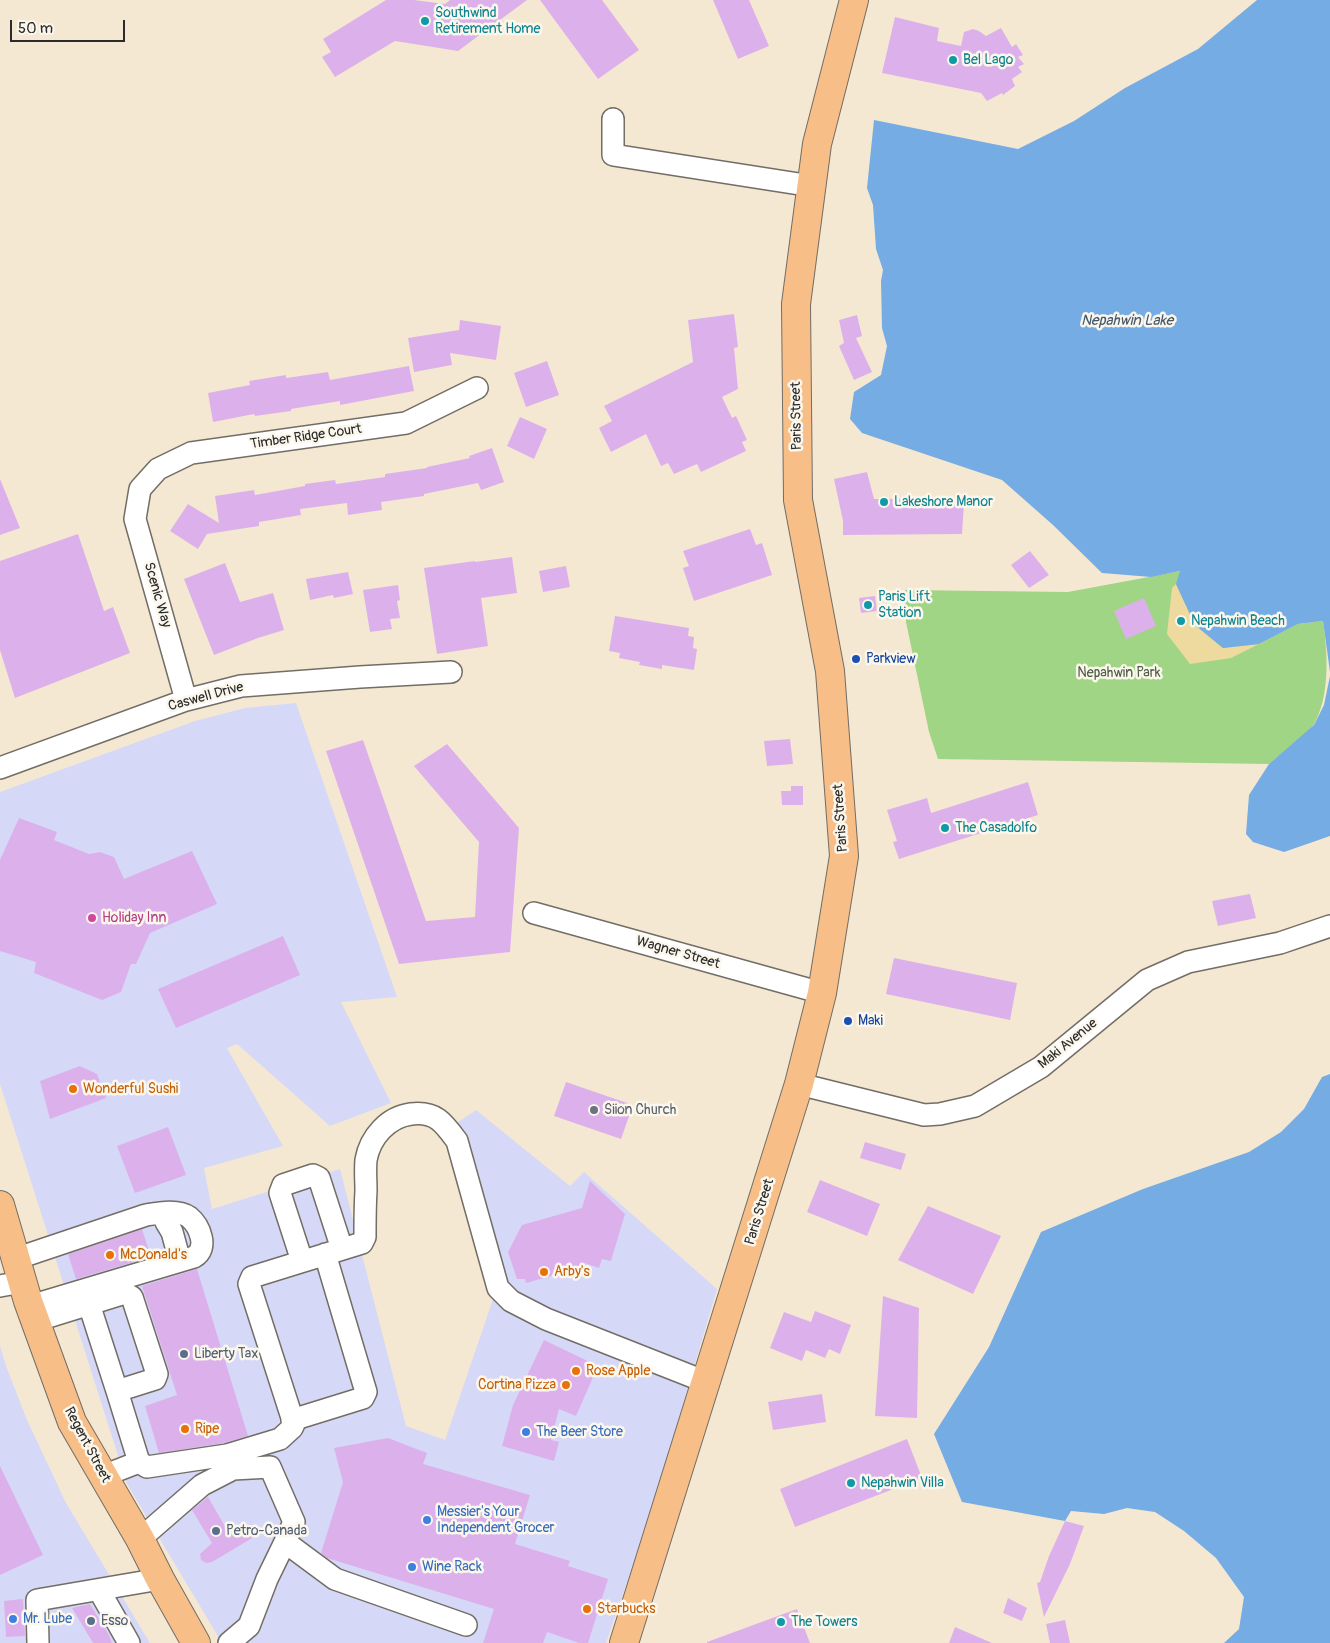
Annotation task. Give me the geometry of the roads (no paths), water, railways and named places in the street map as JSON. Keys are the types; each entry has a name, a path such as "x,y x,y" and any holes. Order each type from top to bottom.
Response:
{"main road":[{"name":"Paris Street","path":"624,1643 799,1084 822,993 844,856 830,671 798,500 796,304 817,144 854,0"},
{"name":"Regent Street","path":"0,1205 20,1291 72,1422 140,1539 196,1643"}],"street":[{"path":"614,118 613,155 812,186"},
{"name":"Timber Ridge Court","path":"140,489 158,469 190,452 406,423 477,388"},
{"name":"Scenic Way","path":"140,489 135,519 186,700"},
{"name":"Caswell Drive","path":"0,768 186,700 241,686 451,672"},
{"name":"Wagner Street","path":"534,914 822,993"},
{"name":"Maki Avenue","path":"799,1084 924,1115 940,1114 975,1106 1041,1067 1147,980 1188,962 1280,943 1330,926"},
{"path":"90,1304 139,1462 147,1467 227,1455 280,1439 294,1424 249,1284 252,1277 362,1243 365,1237 366,1160 371,1144 380,1130 390,1122 408,1114 419,1113 433,1116 443,1121 457,1142 498,1288 511,1301 546,1319 706,1382"},
{"path":"292,1420 364,1398 366,1392 333,1252 319,1178 313,1175 283,1185 280,1193 302,1262"},
{"path":"161,1212 188,1216 199,1230 203,1244 199,1255 187,1259 20,1291 81,1238 146,1215 161,1212"},
{"path":"81,1238 100,1237 145,1223 166,1222 187,1259"},
{"path":"20,1291 90,1304 124,1293 132,1297 156,1374 155,1379 118,1391"},
{"path":"103,1476 139,1462"},
{"path":"140,1539 202,1485 233,1469 270,1467 294,1522 267,1579 249,1626 229,1643"},
{"path":"285,1542 335,1579 466,1625"},
{"path":"38,1643 37,1600 160,1579"},
{"path":"99,1590 129,1643"}],"water":[{"name":"Nepahwin Lake","path":"1257,0 1330,0 1330,672 1323,621 1298,624 1259,644 1223,648 1195,625 1176,584 1180,571 1151,577 1102,573 1053,525 1002,480 862,433 850,419 854,392 881,375 887,346 882,328 881,281 883,270 876,249 873,205 867,188 874,120 1018,149 1074,121 1125,88 1198,49"},
{"path":"1330,676 1330,836 1284,852 1253,842 1246,834 1249,795 1269,764 1314,725 1324,705"},
{"path":"1330,1074 1330,1643 1224,1643 1239,1629 1244,1597 1216,1558 1184,1531 1155,1512 1127,1508 1104,1514 1071,1511 1065,1521 962,1502 934,1434 989,1347 1041,1232 1143,1189 1249,1152 1281,1132 1304,1109 1322,1077"}],"place":[{"name":"Southwind Retirement Home","path":"425,21"},
{"name":"Bel Lago","path":"953,60"},
{"name":"Lakeshore Manor","path":"884,502"},
{"name":"Paris Lift Station","path":"868,605"},
{"name":"Nepahwin Beach","path":"1181,621"},
{"name":"Parkview","path":"856,659"},
{"name":"The Casadolfo","path":"945,828"},
{"name":"Holiday Inn","path":"92,918"},
{"name":"Maki","path":"848,1021"},
{"name":"Wonderful Sushi","path":"73,1089"},
{"name":"Siion Church","path":"594,1110"},
{"name":"McDonald's","path":"110,1255"},
{"name":"Arby's","path":"544,1272"},
{"name":"Liberty Tax","path":"184,1354"},
{"name":"Rose Apple","path":"576,1371"},
{"name":"Cortina Pizza","path":"566,1385"},
{"name":"Ripe","path":"185,1429"},
{"name":"The Beer Store","path":"526,1432"},
{"name":"Nepahwin Villa","path":"851,1483"},
{"name":"Messier's Your Independent Grocer","path":"427,1520"},
{"name":"Petro-Canada","path":"216,1531"},
{"name":"Wine Rack","path":"412,1567"},
{"name":"Starbucks","path":"587,1609"},
{"name":"Mr. Lube","path":"13,1619"},
{"name":"Esso","path":"91,1621"},
{"name":"The Towers","path":"781,1622"}],"park label":[{"name":"Nepahwin Park","path":"1119,673"}]}
